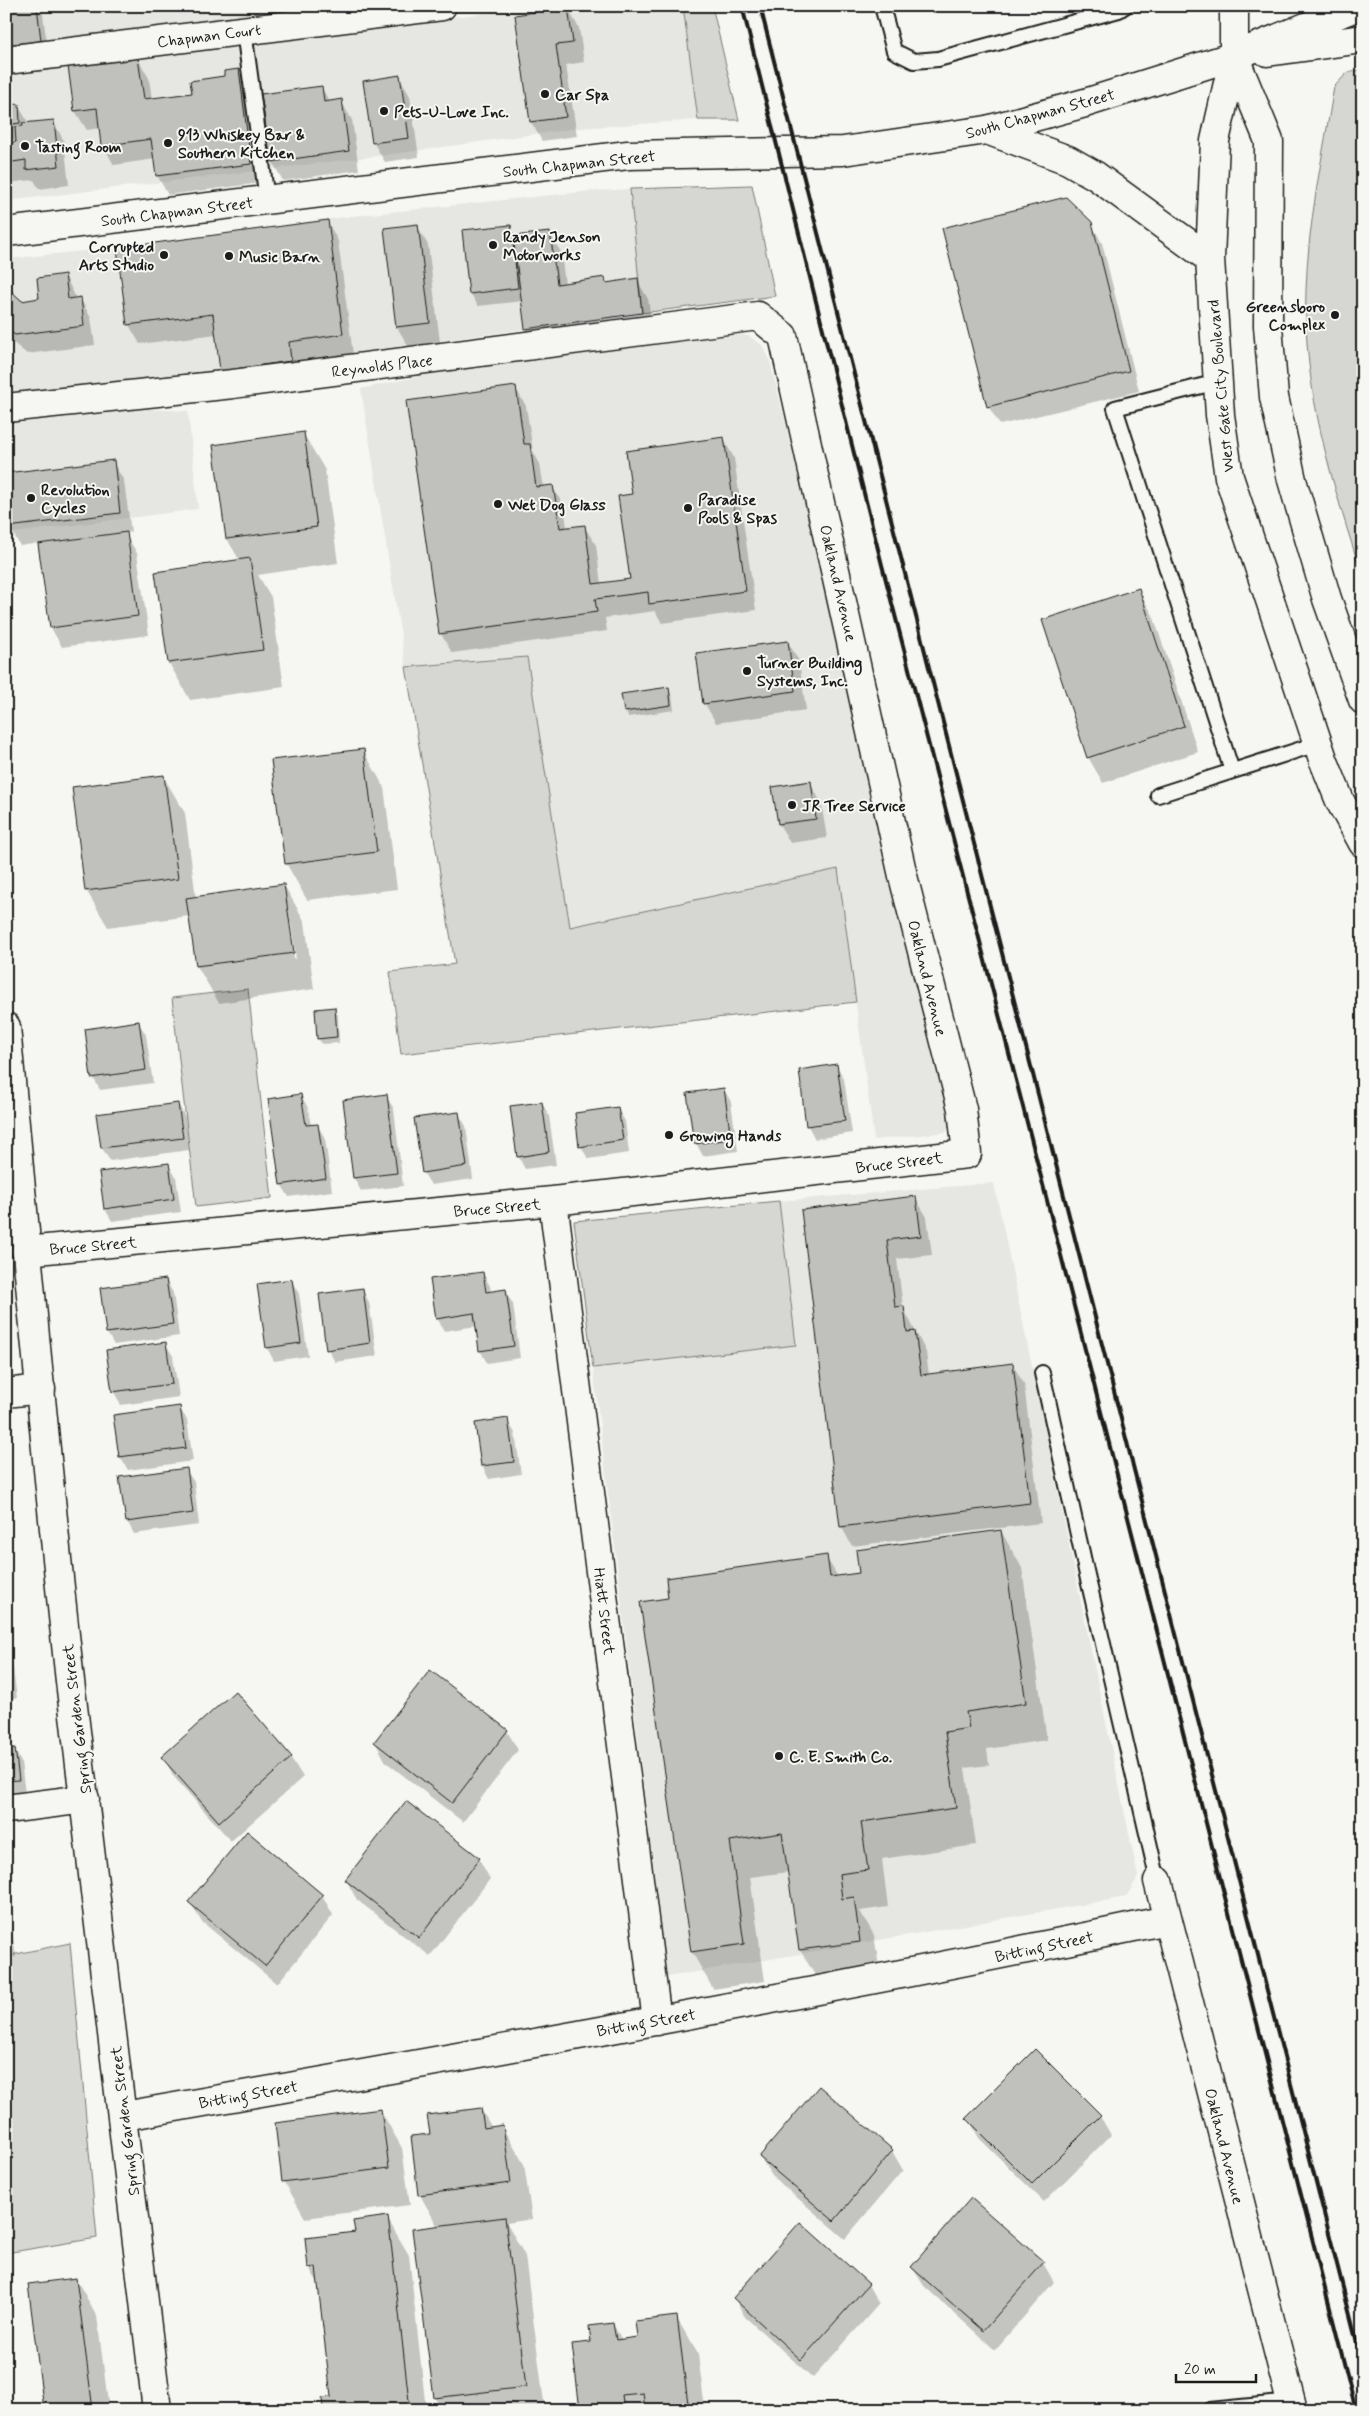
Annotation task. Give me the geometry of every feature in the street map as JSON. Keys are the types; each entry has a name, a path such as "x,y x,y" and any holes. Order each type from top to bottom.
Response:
{"street":[{"name":"Chapman Court","path":"6,60 442,6"},
{"name":"West Gate City Boulevard","path":"1234,6 1234,56 1215,141 1210,259 1217,382 1229,477 1317,744 1340,800 1363,843"},
{"path":"1234,56 1358,6"},
{"path":"1234,56 1363,39"},
{"name":"West Gate City Boulevard","path":"1234,56 1269,141 1268,326 1274,397 1292,480 1326,599 1363,700"},
{"name":"South Chapman Street","path":"6,232 628,155 844,151 987,130 1234,56"},
{"path":"987,130 1045,150 1089,172 1210,259"},
{"name":"Reynolds Place","path":"6,408 233,384 758,316"},
{"name":"Oakland Avenue","path":"758,316 783,336 903,876 962,1109 966,1154"},
{"name":"Spring Garden Street","path":"6,1027 26,1251 70,1677 124,2116 157,2410"},
{"name":"Bruce Street","path":"26,1251 553,1202 966,1154"},
{"name":"Hiatt Street","path":"553,1202 657,2021"},
{"path":"6,1393 41,1389"},
{"path":"6,1809 85,1799"},
{"name":"Oakland Avenue","path":"1158,1881 1292,2406"},
{"name":"Bitting Street","path":"124,2116 657,2021 978,1960 1167,1920"}],"lane":[{"path":"882,6 894,51 914,61 938,59 959,54 1118,10 1125,6"},
{"path":"244,31 266,200"},
{"path":"1217,382 1115,408 1232,771"},
{"path":"1158,795 1317,744"},
{"path":"1042,1373 1086,1575 1158,1881"},
{"path":"1210,2410 1292,2406"}],"shaded area":[{"path":"6,6 353,6 6,46"},
{"path":"545,6 683,6 698,120 579,128 371,157 6,201 6,70"},
{"path":"683,6 712,6 739,120 698,120"},
{"name":"Greensboro Complex","path":"1363,69 1363,579 1331,473 1314,401 1306,327 1306,290 1313,214 1334,87 1347,73"},
{"path":"752,185 775,296 642,313 630,189"},
{"path":"630,189 642,313 206,374 6,392 6,259 113,248 352,216 581,192"},
{"path":"725,332 749,336 762,345 769,358 830,597 952,1114 947,1132 874,1140 838,869 570,927 527,657 406,667 361,389 447,370"},
{"path":"149,409 188,411 198,509 6,534 6,424"},
{"path":"527,657 570,927 838,869 856,1002 401,1054 390,972 455,964 406,667"},
{"path":"248,989 272,1198 196,1207 172,998"},
{"path":"994,1183 1138,1877 1126,1897 667,1977 593,1368 795,1345 779,1201"},
{"path":"779,1201 796,1345 593,1368 574,1221"},
{"path":"70,1943 97,2238 6,2253 6,1956"}],"building":[{"path":"6,6 37,6 41,41 6,45"},
{"path":"568,7 573,43 556,45 566,117 530,122 515,15"},
{"path":"138,58 144,99 192,93 190,81 224,76 224,71 239,69 251,164 156,176 151,139 101,146 97,108 74,111 68,66"},
{"path":"400,75 409,138 372,143 363,81"},
{"path":"322,86 324,102 342,99 349,151 271,162 261,94"},
{"path":"19,104 20,123 6,125 6,105"},
{"path":"54,120 59,166 26,170 26,160 6,163 6,143 16,142 15,127 23,126 22,123"},
{"path":"1066,197 1092,222 1129,371 987,407 942,228"},
{"path":"328,220 343,334 289,342 291,361 220,371 213,314 127,325 117,248"},
{"path":"418,224 430,323 396,327 384,228"},
{"path":"511,225 518,288 469,294 462,230"},
{"path":"550,232 557,284 605,277 606,283 638,278 642,313 525,329 513,236"},
{"path":"65,274 68,299 81,297 84,326 15,335 6,328 6,295 10,290 22,301 39,298 37,278"},
{"path":"516,386 524,444 530,444 536,487 553,485 560,528 585,525 593,584 630,579 618,496 632,494 626,451 724,437 746,591 649,604 648,592 595,599 597,612 439,634 406,401"},
{"path":"304,432 317,527 226,539 213,445"},
{"path":"114,460 120,513 8,527 6,473"},
{"path":"127,532 138,616 50,628 38,544"},
{"path":"250,558 263,650 168,663 155,572"},
{"path":"1139,588 1184,726 1087,758 1042,620"},
{"path":"788,641 795,691 703,704 696,653"},
{"path":"669,687 671,705 624,712 621,694"},
{"path":"364,749 377,852 285,864 271,760"},
{"path":"164,775 178,879 85,891 72,787"},
{"path":"811,781 816,819 778,824 772,787"},
{"path":"284,884 294,953 196,966 186,898"},
{"path":"335,1007 337,1037 317,1039 315,1009"},
{"path":"139,1021 146,1070 91,1078 85,1029"},
{"path":"837,1064 845,1121 806,1126 799,1070"},
{"path":"724,1088 731,1139 694,1144 687,1093"},
{"path":"301,1094 306,1125 318,1124 326,1178 280,1185 268,1099"},
{"path":"387,1094 397,1173 353,1178 343,1100"},
{"path":"542,1102 549,1152 517,1157 510,1106"},
{"path":"178,1103 183,1138 101,1148 96,1114"},
{"path":"618,1107 623,1140 579,1147 575,1113"},
{"path":"459,1112 467,1166 422,1173 414,1118"},
{"path":"169,1163 174,1199 104,1209 99,1172"},
{"path":"916,1196 921,1236 887,1240 895,1307 904,1306 907,1332 915,1331 921,1375 1013,1363 1030,1503 840,1527 801,1210"},
{"path":"483,1272 486,1292 506,1289 514,1346 479,1351 474,1313 436,1319 430,1279"},
{"path":"166,1279 173,1324 106,1333 100,1288"},
{"path":"292,1279 301,1343 266,1348 257,1284"},
{"path":"363,1288 370,1343 326,1350 319,1294"},
{"path":"166,1342 172,1384 112,1392 106,1350"},
{"path":"180,1406 186,1448 119,1457 113,1415"},
{"path":"508,1418 514,1462 481,1466 475,1423"},
{"path":"187,1468 193,1513 126,1522 119,1477"},
{"path":"1001,1530 1026,1703 966,1712 969,1728 945,1732 956,1808 861,1822 868,1870 839,1874 842,1899 854,1897 860,1942 799,1950 782,1833 730,1841 744,1944 691,1952 640,1602 668,1598 666,1578 827,1555 830,1577 859,1573 856,1550"},
{"path":"430,1670 508,1730 452,1803 374,1742"},
{"path":"235,1691 292,1757 219,1822 161,1757"},
{"path":"15,1748 19,1780 6,1781 6,1749"},
{"path":"406,1801 480,1858 419,1938 345,1880"},
{"path":"247,1831 323,1895 265,1966 188,1902"},
{"path":"1035,2049 1101,2115 1032,2184 966,2118"},
{"path":"819,2086 893,2150 834,2221 759,2157"},
{"path":"481,2108 484,2128 503,2125 511,2183 418,2195 411,2136 430,2134 427,2115"},
{"path":"381,2109 389,2168 282,2182 275,2123"},
{"path":"971,2198 1044,2262 983,2331 911,2267"},
{"path":"388,2216 410,2410 323,2410 322,2398 331,2397 316,2267 308,2268 305,2238 355,2232 353,2221"},
{"path":"505,2217 526,2387 434,2398 412,2229"},
{"path":"800,2222 869,2284 801,2360 733,2298"},
{"path":"76,2278 93,2410 44,2410 28,2284"},
{"path":"677,2316 688,2404 645,2409 643,2393 622,2395 624,2410 580,2410 572,2344 591,2342 589,2326 613,2323 616,2340 637,2337 635,2321"}],"railway":[{"path":"742,6 882,565 1030,1134 1356,2410"},
{"path":"760,6 1363,2366"}],"place":[{"name":"Car Spa","path":"545,94"},
{"name":"Pets-U-Love Inc.","path":"384,111"},
{"name":"913 Whiskey Bar & Southern Kitchen","path":"168,143"},
{"name":"Tasting Room","path":"25,146"},
{"name":"Randy Jenson Motorworks","path":"493,245"},
{"name":"Corrupted Arts Studio","path":"164,255"},
{"name":"Music Barn","path":"229,256"},
{"name":"Greensboro Complex","path":"1335,315"},
{"name":"Revolution Cycles","path":"31,498"},
{"name":"Wet Dog Glass","path":"498,504"},
{"name":"Paradise Pools & Spas","path":"688,508"},
{"name":"Turner Building Systems, Inc.","path":"747,671"},
{"name":"JR Tree Service","path":"792,805"},
{"name":"Growing Hands","path":"669,1135"},
{"name":"C. E. Smith Co.","path":"779,1756"}]}
